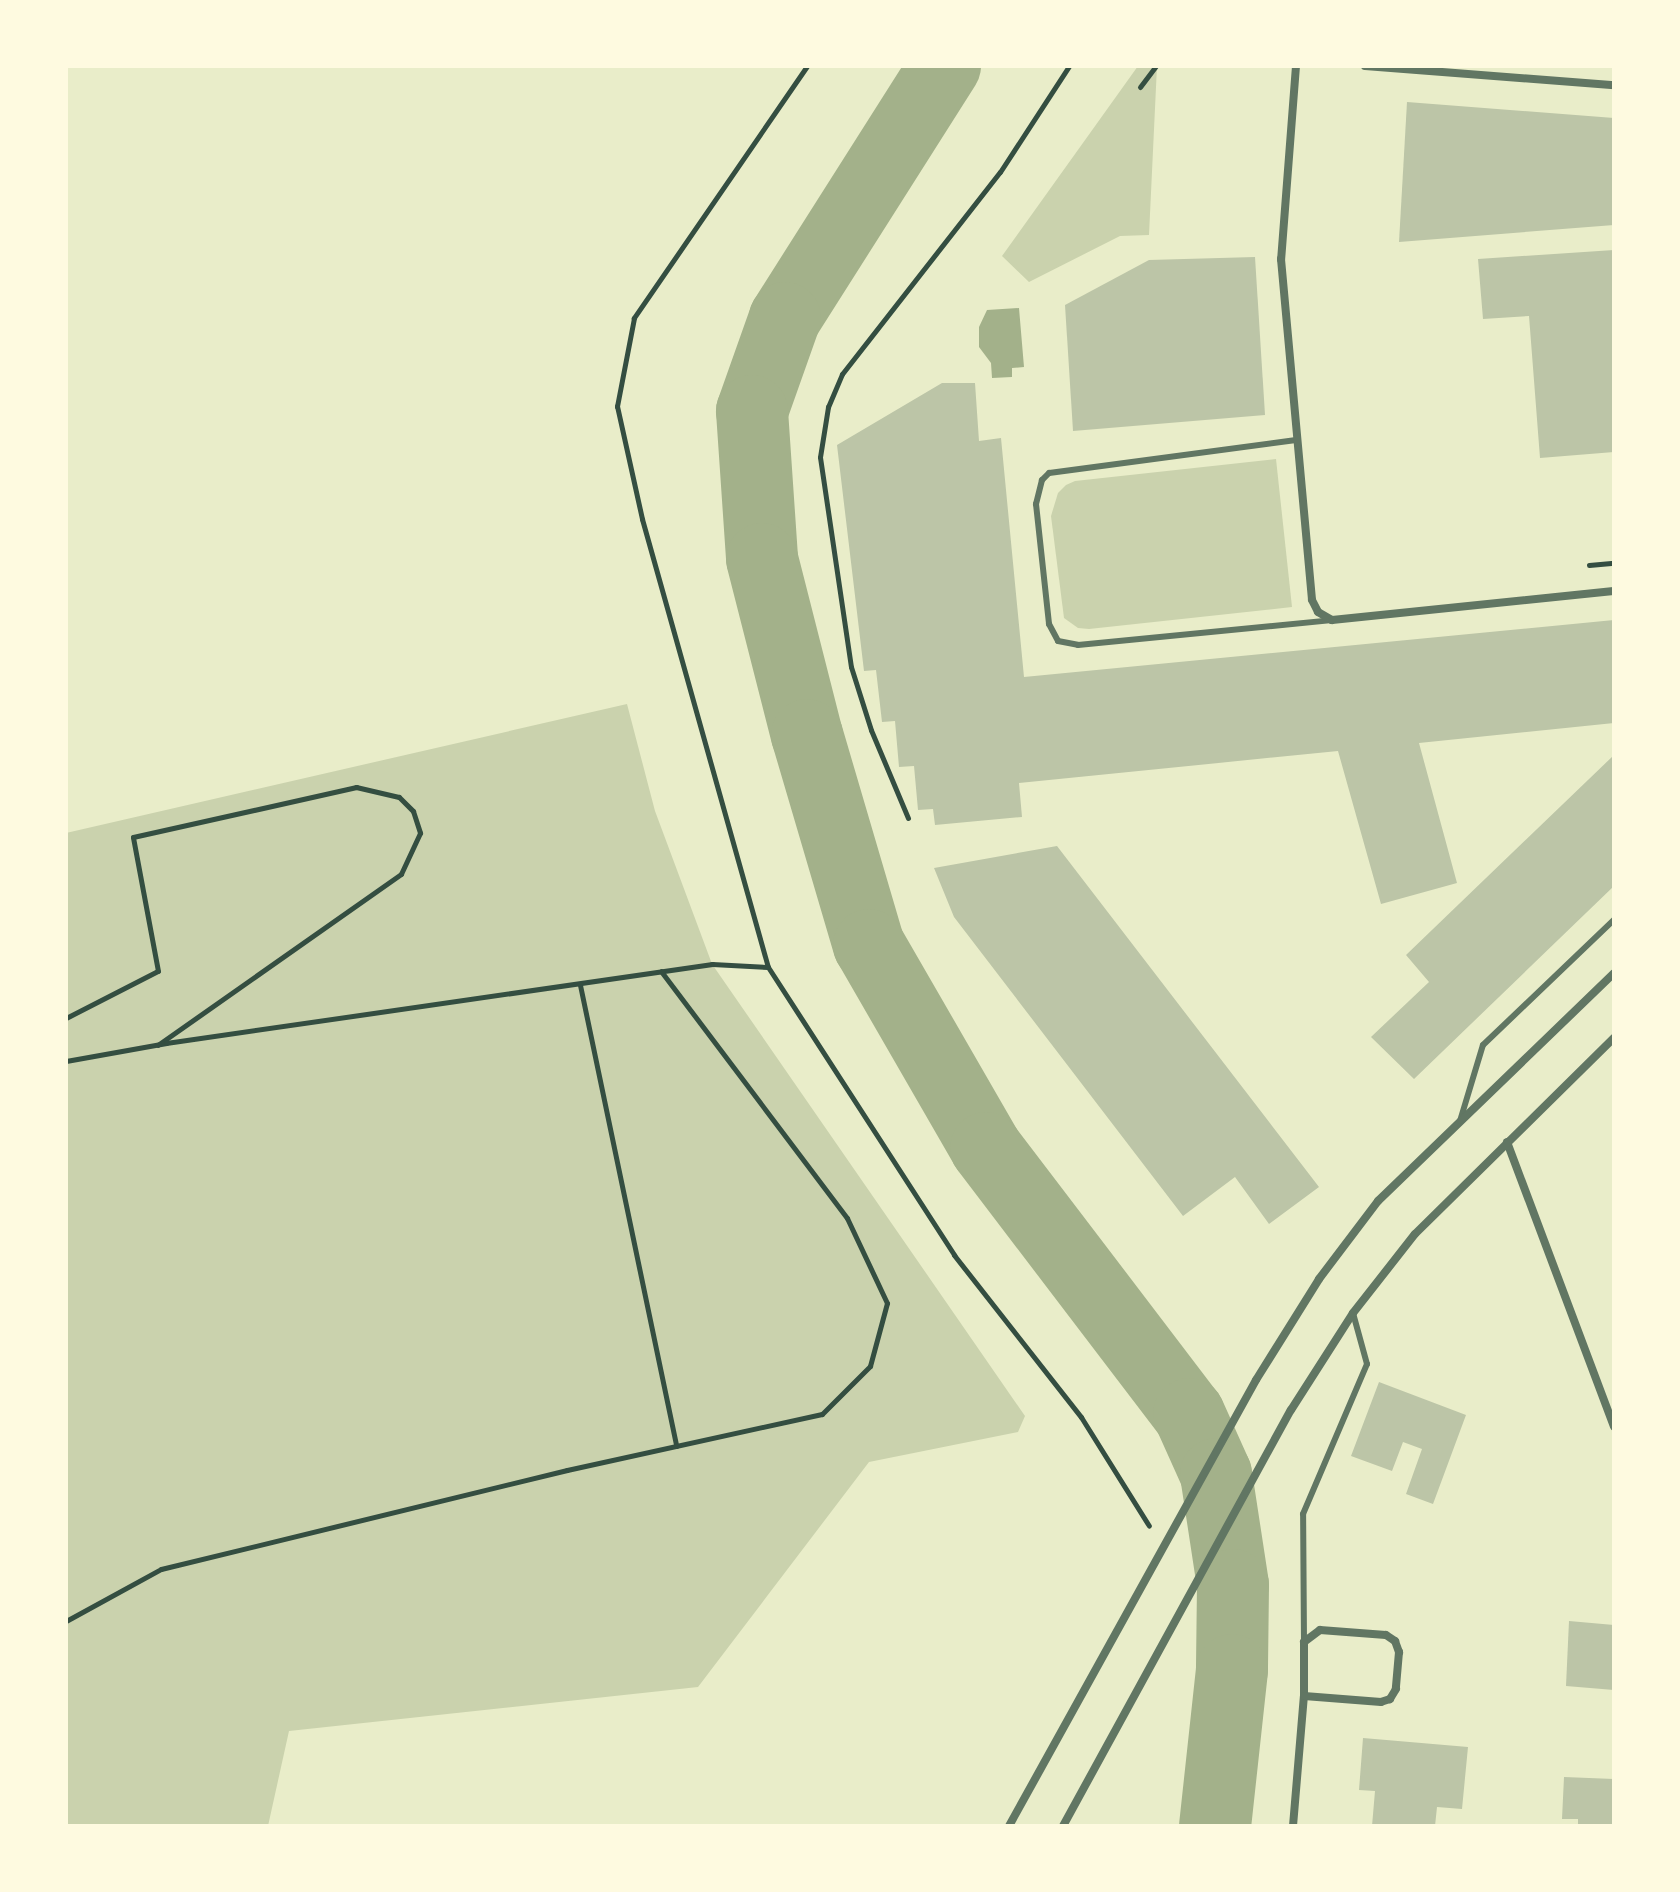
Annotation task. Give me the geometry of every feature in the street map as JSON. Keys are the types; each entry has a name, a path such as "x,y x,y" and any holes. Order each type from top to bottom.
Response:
{"street":[{"path":"1296,66 1281,259 1312,600 1318,612 1332,620 1614,591"},
{"path":"1365,66 1614,85"},
{"path":"1009,1826 1256,1380 1319,1279 1378,1201 1614,973"},
{"path":"1063,1826 1291,1410 1353,1313 1415,1234 1614,1038"},
{"path":"1507,1142 1614,1427"},
{"path":"1293,1826 1304,1696 1304,1642 1320,1630 1386,1635 1395,1641 1399,1652 1396,1689 1390,1699 1381,1702 1304,1696"}],"lane":[{"path":"1296,440 1049,473 1037,490 1036,504 1049,624 1058,641 1078,645 1332,620"},
{"path":"1460,1121 1483,1045 1614,920"},
{"path":"1304,1642 1303,1514 1367,1364 1353,1313"}],"path":[{"path":"807,66 634,318 617,406 642,519 768,967 954,1255 1081,1417 1162,1548"},
{"path":"908,818 871,730 851,667 820,457 828,407 842,374 1000,172 1069,66"},
{"path":"1140,87 1156,66"},
{"path":"1589,565 1614,563"},
{"path":"66,1018 158,971 133,837 356,787 399,797 413,811 420,833 401,874 158,1045"},
{"path":"66,1061 712,964 768,967"},
{"path":"66,1621 161,1569 822,1414 870,1366 887,1303 847,1218 661,971"},
{"path":"580,985 676,1446"}],"shaded area":[{"path":"1138,66 1157,66 1149,235 1120,236 1029,282 1002,256"},
{"path":"1019,308 1024,367 1012,368 1012,377 992,378 991,363 979,347 979,327 987,310"},
{"path":"1276,459 1292,607 1089,629 1078,628 1064,618 1051,516 1058,493 1066,485 1075,481"},
{"path":"627,704 655,811 712,964 1025,1416 1018,1432 869,1462 698,1687 289,1731 268,1826 66,1826 66,833"}],"building":[{"path":"1407,102 1614,118 1614,225 1399,242"},
{"path":"1614,250 1614,452 1540,458 1529,316 1483,319 1478,259"},
{"path":"1255,257 1265,415 1073,431 1065,305 1149,260"},
{"path":"942,383 975,383 979,441 1001,438 1024,677 1614,620 1614,723 1419,743 1457,883 1381,904 1338,751 1019,783 1022,817 935,825 933,809 918,810 914,766 899,767 895,721 882,722 876,670 864,671 837,445"},
{"path":"1614,755 1614,886 1414,1079 1371,1037 1429,982 1406,955"},
{"path":"1057,846 1319,1187 1269,1224 1235,1177 1183,1216 954,917 934,868"},
{"path":"1379,1382 1466,1415 1433,1504 1406,1494 1422,1449 1403,1442 1392,1471 1351,1456"},
{"path":"1569,1621 1614,1625 1614,1690 1566,1686"},
{"path":"1363,1738 1468,1747 1462,1809 1437,1807 1435,1826 1372,1826 1375,1791 1359,1790"},
{"path":"1564,1777 1614,1779 1614,1826 1578,1826 1578,1819 1562,1819"}],"waterway":[{"path":"945,66 785,318 752,411 762,559 807,735 869,945 986,1148 1189,1414 1216,1474 1233,1585 1232,1670 1215,1826"}]}
